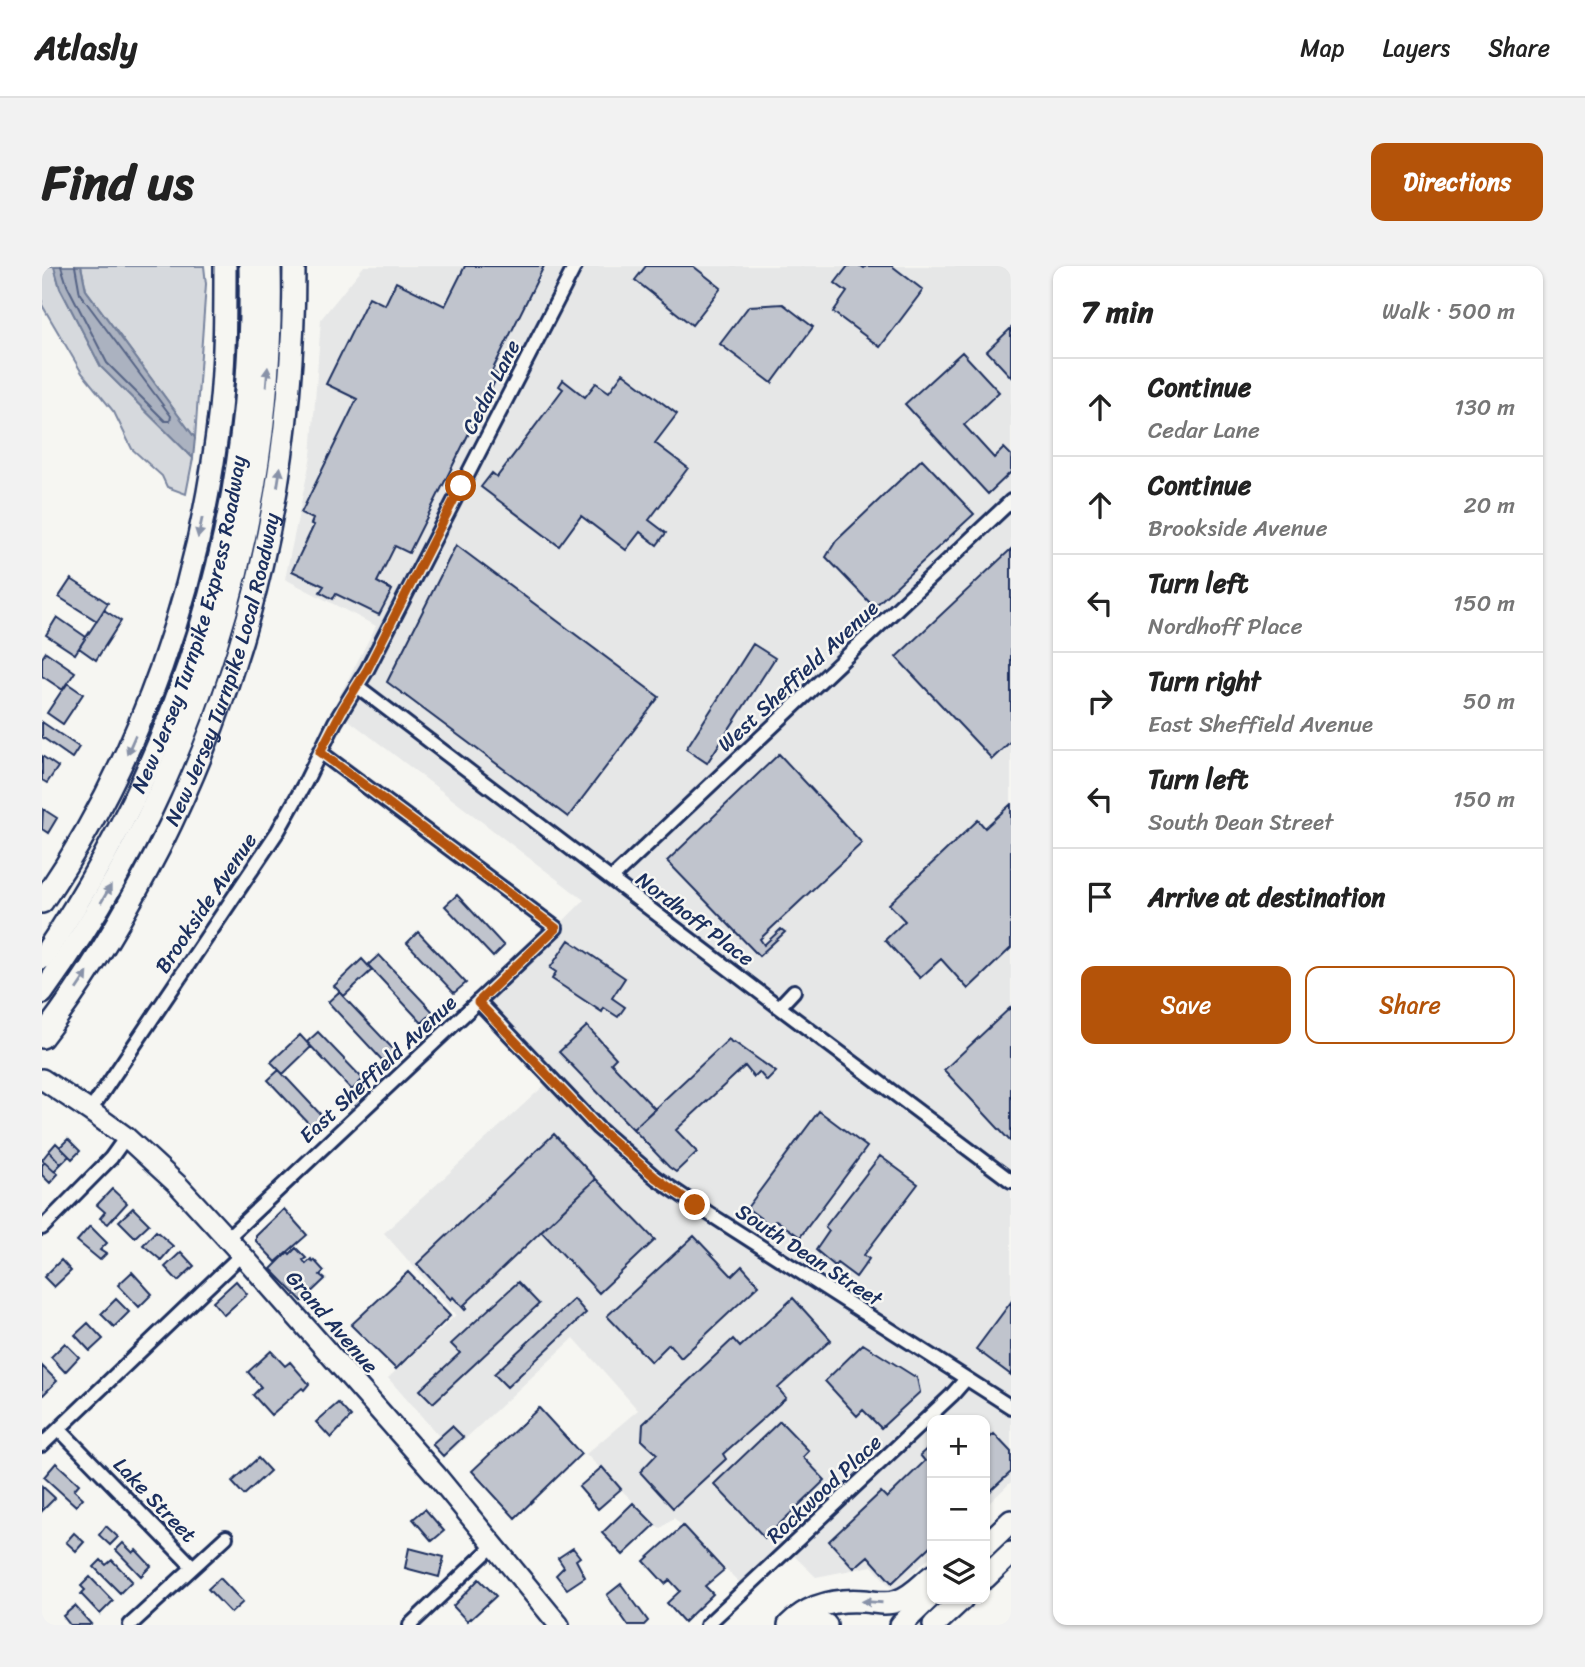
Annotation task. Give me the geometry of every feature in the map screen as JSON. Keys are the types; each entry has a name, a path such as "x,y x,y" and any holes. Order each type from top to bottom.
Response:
{"highway":[{"path":"42,902 82,839 122,764 152,694 181,605 204,513 216,440 223,371 225,266"},
{"name":"New Jersey Turnpike Express Roadway","path":"42,958 89,884 132,804 169,719 199,635 226,532 239,458 248,367 250,266"},
{"name":"New Jersey Turnpike Express Roadway","path":"42,993 94,915 139,834 175,757 216,644 241,552 257,467 269,347 270,266"},
{"name":"New Jersey Turnpike Local Roadway","path":"42,1037 102,950 150,865 196,767 234,667 269,534 283,454 292,370 295,266"},
{"path":"989,1541 1011,1521"},
{"path":"990,1573 1011,1553"},
{"path":"789,1625 812,1609 837,1601 898,1601 927,1580"},
{"path":"901,1625 927,1600"},
{"path":"934,1625 957,1604"},
{"path":"801,1625 818,1622 827,1625"}],"main road":[{"name":"Grand Avenue","path":"42,1079 126,1138 167,1174 375,1406 559,1625"}],"street":[{"name":"Cedar Lane","path":"342,710 377,650 575,266"},
{"name":"West Sheffield Avenue","path":"611,878 1011,501"},
{"name":"Nordhoff Place","path":"357,686 1011,1181"},
{"name":"Brookside Avenue","path":"90,1111 278,831 342,710"},
{"name":"East Sheffield Avenue","path":"227,1238 556,928 320,752"},
{"path":"779,1007 794,991"},
{"name":"South Dean Street","path":"478,1002 598,1128 656,1178 1011,1407"},
{"path":"42,1228 111,1158 126,1138"},
{"path":"42,1445 241,1255"},
{"name":"Rockwood Place","path":"707,1625 966,1379"},
{"name":"Lake Street","path":"59,1429 193,1567 130,1625"},
{"path":"193,1567 226,1537"},
{"path":"410,1625 494,1545"}],"shaded area":[{"path":"42,266 54,266 60,288 101,367 193,458 186,494 167,487 162,476 132,449 114,412 82,373 42,305"},
{"path":"81,266 204,266 206,284 195,438 86,290"},
{"path":"364,266 1011,266 1011,1482 990,1502 990,1415 927,1415 927,1560 894,1591 872,1566 816,1577 788,1550 743,1586 674,1518 660,1529 586,1454 638,1410 574,1338 452,1451 388,1378 456,1315 384,1233 548,1082 480,1006 584,900 333,708 376,626 285,579 311,456 321,319"}],"water":[{"path":"54,266 81,266 86,290 195,438 193,458 101,367 60,288"}],"building":[{"path":"465,266 544,266 492,371 498,375 409,553 395,546 377,582 392,590 379,615 336,594 333,599 320,592 324,586 292,571 314,525 311,524 313,519 301,513 357,399 326,384 369,297 385,305 396,282 445,306"},
{"path":"646,266 693,266 721,288 692,325 635,280"},
{"path":"848,266 892,266 923,290 880,347 833,312 847,292 835,283"},
{"path":"783,304 813,327 772,383 720,344 749,306"},
{"path":"1011,328 1011,377 987,351"},
{"path":"962,352 999,392 964,425 994,458 1004,448 1011,455 1011,472 988,494 905,404"},
{"path":"623,373 677,414 655,443 688,468 649,520 666,533 657,545 640,532 626,550 581,516 559,546 481,487 492,473 497,477 563,389 559,386 563,380 585,397 596,383 609,392"},
{"path":"922,459 974,514 874,607 826,557 836,541"},
{"path":"456,545 659,697 568,817 387,682"},
{"path":"1011,549 1011,741 992,759 896,657"},
{"path":"71,579 108,603 97,621 59,597"},
{"path":"104,610 121,621 96,660 79,648"},
{"path":"57,617 86,637 75,654 46,635"},
{"path":"753,644 775,658 707,763 686,749"},
{"path":"46,652 75,672 63,690 42,676 42,658"},
{"path":"67,683 83,694 63,724 47,713"},
{"path":"42,722 79,747 72,758 42,737"},
{"path":"779,754 862,843 760,939 764,945 781,929 785,932 759,956 667,861"},
{"path":"42,756 58,767 47,783 42,780"},
{"path":"1011,804 1011,948 968,989 941,959 920,978 885,940 905,921 889,904 978,820 985,828"},
{"path":"43,809 57,818 48,833 42,829"},
{"path":"457,895 504,946 493,957 445,906"},
{"path":"418,932 466,983 454,993 407,943"},
{"path":"569,940 625,978 612,998 625,1007 618,1017 604,1008 602,1012 552,979 556,972 550,968"},
{"path":"379,955 433,1012 422,1023 368,965"},
{"path":"362,959 372,970 344,996 334,986"},
{"path":"339,992 394,1050 383,1061 328,1002"},
{"path":"1011,1007 1011,1141 1010,1141 944,1070"},
{"path":"587,1026 616,1058 611,1063 655,1109 633,1129 559,1052"},
{"path":"318,1032 363,1079 352,1090 307,1042"},
{"path":"300,1035 311,1047 283,1074 271,1062"},
{"path":"729,1039 776,1072 767,1081 759,1072 754,1077 745,1066 676,1130 697,1152 676,1172 633,1129"},
{"path":"279,1070 323,1117 312,1127 268,1080"},
{"path":"819,1111 867,1147 800,1237 776,1220 771,1226 747,1208"},
{"path":"554,1134 596,1179 464,1305 467,1308 465,1310 453,1297 451,1300 417,1264"},
{"path":"68,1139 80,1151 72,1159 60,1147"},
{"path":"56,1143 69,1156 61,1164 49,1151"},
{"path":"49,1151 61,1164 54,1171 42,1160"},
{"path":"880,1156 918,1184 864,1255 869,1259 856,1277 837,1263 835,1266 816,1250 829,1231 825,1227"},
{"path":"45,1162 58,1174 50,1183 42,1175 42,1165"},
{"path":"596,1179 655,1240 599,1293 541,1231"},
{"path":"112,1189 127,1203 108,1224 100,1218 105,1212 97,1205"},
{"path":"133,1208 149,1224 135,1237 119,1221"},
{"path":"284,1209 307,1235 276,1262 256,1241 256,1236"},
{"path":"90,1226 107,1243 100,1250 106,1254 100,1260 77,1241"},
{"path":"156,1231 173,1246 161,1260 143,1245"},
{"path":"694,1236 732,1276 742,1266 759,1285 681,1358 669,1344 651,1362 607,1316"},
{"path":"296,1248 306,1258 303,1260 306,1264 311,1259 313,1262 314,1260 324,1271 320,1275 325,1279 302,1301 271,1269"},
{"path":"181,1252 194,1266 178,1281 165,1267"},
{"path":"61,1260 71,1271 54,1287 44,1277"},
{"path":"132,1272 152,1294 139,1307 118,1285"},
{"path":"408,1272 450,1316 396,1369 351,1325"},
{"path":"236,1281 247,1294 224,1315 213,1302"},
{"path":"518,1282 539,1304 433,1403 420,1390 460,1353 451,1344"},
{"path":"793,1298 831,1340 778,1388 786,1398 723,1454 726,1459 673,1508 640,1472 657,1454 642,1440 643,1424 733,1339 740,1347"},
{"path":"116,1299 129,1312 114,1327 101,1314"},
{"path":"574,1299 586,1313 507,1387 494,1374"},
{"path":"1011,1302 1011,1375 976,1349"},
{"path":"88,1323 103,1339 90,1351 75,1335"},
{"path":"65,1343 79,1357 65,1372 51,1357"},
{"path":"863,1344 917,1378 920,1392 881,1428 863,1410 857,1416 825,1381"},
{"path":"271,1351 285,1366 290,1362 309,1384 271,1415 253,1395 261,1387 248,1372"},
{"path":"42,1366 57,1381 42,1396"},
{"path":"338,1403 351,1417 331,1438 316,1422"},
{"path":"539,1408 581,1454 515,1518 472,1471"},
{"path":"780,1421 809,1451 803,1457 825,1480 765,1538 714,1484"},
{"path":"452,1426 463,1437 443,1456 432,1444"},
{"path":"994,1434 1011,1452 1011,1472 990,1491 990,1478 990,1438"},
{"path":"927,1449 927,1550 892,1583 868,1556 854,1568 829,1541 881,1492 887,1498 925,1461 920,1455"},
{"path":"258,1458 270,1471 244,1495 232,1482"},
{"path":"56,1463 79,1484 74,1490 83,1498 76,1506 44,1477"},
{"path":"602,1467 621,1489 598,1509 579,1487"},
{"path":"42,1486 55,1498 42,1511"},
{"path":"633,1503 655,1525 623,1555 602,1533"},
{"path":"425,1509 444,1531 432,1541 413,1519"},
{"path":"106,1526 118,1537 110,1545 99,1535"},
{"path":"683,1526 724,1570 705,1586 713,1594 684,1622 667,1603 680,1591 670,1580 665,1584 644,1561"},
{"path":"74,1533 84,1542 76,1551 66,1542"},
{"path":"123,1543 133,1553 136,1550 151,1566 141,1576 116,1550"},
{"path":"409,1548 444,1557 439,1577 405,1568"},
{"path":"573,1548 580,1557 576,1560 585,1577 567,1589 556,1575 564,1567 558,1558"},
{"path":"101,1560 106,1565 112,1560 132,1581 120,1593 94,1567"},
{"path":"90,1577 113,1601 100,1614 81,1594 85,1590 81,1586"},
{"path":"220,1578 243,1602 231,1613 208,1589"},
{"path":"479,1579 496,1596 467,1621 453,1606"},
{"path":"621,1584 648,1621 644,1625 628,1625 607,1595"},
{"path":"75,1606 91,1624 70,1625 63,1616"}],"route":[{"path":"461,486 367,670 320,752 556,928 478,1002 598,1128 656,1178 695,1205"}]}
